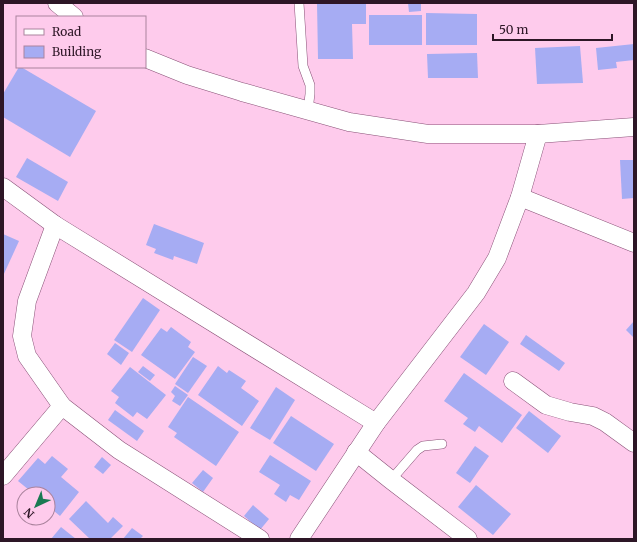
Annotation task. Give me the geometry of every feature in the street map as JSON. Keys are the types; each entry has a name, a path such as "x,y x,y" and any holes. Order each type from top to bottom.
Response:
{"street":[{"path":"57,3 73,16"},
{"path":"146,58 187,75 348,122 428,134 538,134 634,127"},
{"path":"299,539 376,423 476,293 497,258 520,197 538,134"},
{"path":"3,187 55,224 376,423"},
{"path":"520,197 634,243"},
{"path":"55,224 27,301 22,336 27,356 62,406 119,450 260,539"},
{"path":"513,381 546,405 570,412 593,416 605,422 634,443"},
{"path":"3,476 62,406"},
{"path":"356,452 468,539"}],"lane":[{"path":"299,3 303,66 310,85 308,110"},
{"path":"391,480 417,450 423,446 442,444"}],"building":[{"path":"317,3 366,3 366,24 352,24 353,59 318,59"},
{"path":"408,3 421,3 421,11 409,12"},
{"path":"426,13 477,14 477,45 426,45"},
{"path":"369,15 422,15 422,45 369,45"},
{"path":"634,44 634,60 616,62 617,68 598,70 596,48"},
{"path":"580,46 583,83 537,84 535,48"},
{"path":"477,53 478,78 428,78 427,54"},
{"path":"18,68 23,68 96,111 70,157 3,117 3,94"},
{"path":"27,158 68,182 58,201 16,177"},
{"path":"620,160 634,160 634,198 622,199"},
{"path":"154,224 204,243 197,264 174,256 173,260 154,253 156,249 146,245"},
{"path":"3,234 19,241 3,276"},
{"path":"143,298 160,310 132,352 114,340"},
{"path":"634,321 634,338 626,330"},
{"path":"484,324 509,342 486,375 460,357"},
{"path":"171,327 191,342 188,347 195,352 175,379 141,355 161,328 167,332"},
{"path":"526,335 565,363 559,371 520,344"},
{"path":"115,343 129,353 121,365 107,354"},
{"path":"193,357 207,366 188,393 175,384"},
{"path":"143,366 155,375 150,381 138,372"},
{"path":"218,366 227,373 229,370 246,381 241,388 259,401 242,426 198,395"},
{"path":"130,367 166,395 147,419 137,412 133,417 115,403 119,397 111,391"},
{"path":"464,373 522,415 502,443 479,426 475,432 463,424 468,418 444,401"},
{"path":"175,386 188,395 180,406 172,401 175,396 171,392"},
{"path":"276,387 295,400 270,440 250,428"},
{"path":"188,397 239,432 216,466 174,437 177,433 168,427"},
{"path":"115,410 144,431 137,441 108,420"},
{"path":"529,411 561,436 548,453 516,428"},
{"path":"291,416 334,444 316,471 273,443"},
{"path":"475,446 489,456 470,483 456,473"},
{"path":"270,455 311,481 299,500 290,495 286,502 274,494 280,485 259,472"},
{"path":"52,456 68,469 61,477 79,492 60,516 56,513 56,486 24,486 18,481 38,458 45,464"},
{"path":"102,457 111,465 103,474 94,467"},
{"path":"203,470 213,478 203,492 192,483"},
{"path":"476,485 511,514 493,535 458,507"},
{"path":"86,501 108,523 113,517 123,526 110,539 90,539 69,519"},
{"path":"253,505 269,519 260,530 244,516"},
{"path":"61,527 76,539 51,539"},
{"path":"132,528 143,536 140,539 123,539"}]}
